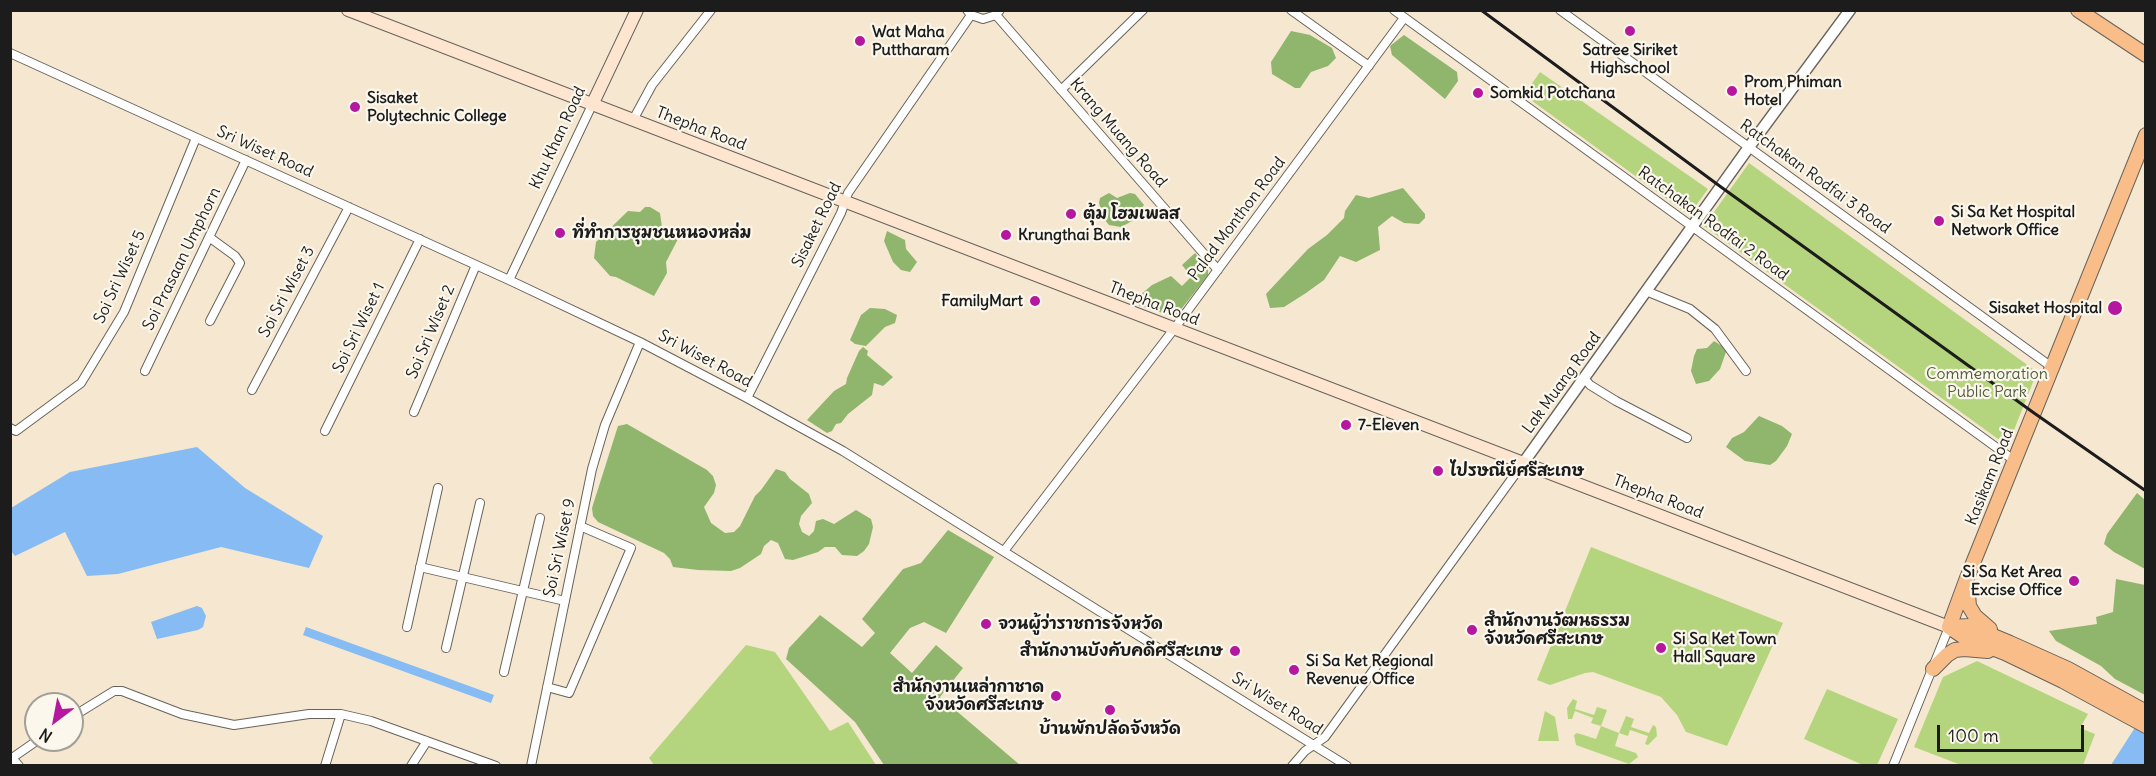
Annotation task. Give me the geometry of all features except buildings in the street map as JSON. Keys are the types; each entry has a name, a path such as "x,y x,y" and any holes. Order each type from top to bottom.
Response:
{"main road":[{"name":"Thepha Road","path":"348,10 1949,627"},
{"name":"Khu Khan Road","path":"592,105 637,10"},
{"path":"2088,13 2145,55"},
{"name":"Kasikam Road","path":"1949,627 2145,135"},
{"path":"1967,578 1969,606 1975,616 2008,648"},
{"path":"1949,627 1964,636 2008,648 2145,712"},
{"path":"1932,669 1947,655 1964,648 2008,648"},
{"path":"2103,694 2145,726"}],"street":[{"path":"633,120 652,86 711,10"},
{"path":"1061,90 1143,10"},
{"path":"1291,10 1369,66"},
{"name":"Ratchakan Rodfai 2 Road","path":"1394,10 2015,461"},
{"name":"Ratchakan Rodfai 3 Road","path":"1560,10 2053,368"},
{"name":"Lak Muang Road","path":"1292,765 1305,750 1325,737 1850,10"},
{"path":"968,13 983,20 998,13"},
{"name":"Sisaket Road","path":"747,398 848,193 968,13"},
{"name":"Krang Muang Road","path":"998,13 1061,90 1218,270"},
{"name":"Palad Monthon Road","path":"1004,551 1174,329 1404,18"},
{"name":"Sri Wiset Road","path":"10,53 509,280 640,342 747,398 843,451 1347,765"},
{"name":"Khu Khan Road","path":"509,280 592,105"},
{"name":"Soi Sri Wiset 5","path":"13,429 81,383 124,312 196,138"},
{"name":"Soi Prasaan Umphorn","path":"144,371 246,160"},
{"name":"Soi Sri Wiset 3","path":"252,390 349,207"},
{"path":"210,237 236,256 240,263 210,321"},
{"name":"Soi Sri Wiset 1","path":"325,431 420,239"},
{"name":"Soi Sri Wiset 2","path":"414,412 476,265"},
{"path":"1646,291 1690,309 1714,329 1746,371"},
{"name":"Soi Sri Wiset 9","path":"531,765 592,468 605,425 640,342"},
{"path":"1584,378 1590,385 1616,401 1687,438"},
{"path":"407,627 438,488"},
{"path":"446,648 480,503"},
{"path":"504,672 540,518"},
{"path":"547,687 569,693 631,548 580,526"},
{"path":"420,567 565,601"},
{"name":"Kasikam Road","path":"1893,765 1949,627"},
{"path":"84,709 114,691 122,691 182,714 234,725 309,714 341,714 371,721 496,765"},
{"path":"325,765 341,714"},
{"path":"411,765 427,741"},
{"path":"19,765 11,758 24,750"}],"green space":[{"path":"1291,31 1310,35 1332,48 1336,58 1328,66 1311,72 1300,88 1295,88 1272,74 1271,62"},
{"path":"1404,35 1457,72 1458,81 1445,99 1392,55 1390,46"},
{"path":"1540,72 1708,189 1689,215 1524,95"},
{"name":"Commemoration Public Park","path":"1749,163 2037,372 2012,435 1998,439 1704,226"},
{"path":"1403,188 1425,214 1425,218 1419,224 1404,223 1392,216 1378,227 1380,250 1356,262 1340,256 1324,280 1284,307 1270,308 1266,294 1308,249 1344,218 1345,211 1356,195 1369,198"},
{"path":"1109,193 1117,198 1130,193 1135,194 1144,205 1134,220 1121,227 1109,225 1104,219 1099,203 1100,198"},
{"path":"645,207 650,207 660,213 662,227 678,239 666,262 667,273 654,296 610,276 594,258 596,242 628,211 640,212"},
{"path":"887,231 905,240 906,249 917,262 910,272 901,270 893,262 884,241"},
{"path":"1195,253 1208,269 1208,275 1175,317 1138,305 1138,297 1152,285 1171,276 1182,286 1190,275 1182,265"},
{"path":"870,308 885,309 897,315 895,323 885,327 866,346 855,344 850,340 861,315"},
{"path":"1714,341 1727,349 1720,369 1709,381 1696,384 1691,371 1694,356 1697,349 1707,348"},
{"path":"863,347 868,351 867,355 893,377 883,386 874,383 872,395 827,433 807,420 834,391 846,384 859,351"},
{"path":"1759,416 1782,426 1792,434 1787,446 1776,461 1770,465 1745,461 1726,447 1732,438 1744,432"},
{"path":"627,424 707,470 713,476 716,485 714,493 704,507 711,523 725,533 734,532 740,526 755,496 776,469 785,472 809,494 812,503 801,516 799,524 802,532 809,536 814,531 816,521 823,519 834,524 856,510 871,519 873,527 869,544 857,556 842,555 835,547 825,547 818,552 793,560 785,559 778,543 771,540 764,546 761,554 740,568 731,571 673,567 670,559 664,553 598,522 593,516 592,508 618,426"},
{"path":"2137,493 2145,500 2145,569 2104,544 2107,534"},
{"path":"948,530 994,557 946,633 924,622 910,628 890,653 912,673 936,645 963,668 940,697 1020,765 884,765 855,722 786,659 789,648 820,615 862,647 875,633 862,619 903,569 921,563"},
{"name":"Si Sa Ket Town Hall Square","path":"1591,547 1783,623 1727,746 1686,732 1677,715 1661,697 1593,672 1550,685 1537,680"},
{"path":"2116,579 2145,585 2145,695 2115,679 2101,666 2056,641 2049,631 2097,624 2096,617 2113,612"},
{"path":"746,645 775,652 830,731 848,722 876,765 654,765 649,758"},
{"path":"1977,661 2088,714 2080,728 2095,734 2083,765 1961,765 1914,747 1943,677"},
{"path":"1827,689 1898,719 1877,765 1863,765 1804,739"},
{"path":"1573,699 1577,701 1575,709 1594,715 1597,707 1607,710 1601,726 1591,723 1593,718 1575,711 1572,719 1568,719 1567,708"},
{"path":"1545,711 1555,717 1559,741 1538,741"},
{"path":"1626,716 1634,719 1631,727 1649,733 1653,725 1656,727 1657,736 1648,745 1645,744 1648,736 1630,730 1628,736 1619,733"},
{"path":"1601,726 1619,733 1615,746 1636,753 1638,757 1629,764 1576,745 1574,735 1577,733 1596,739"}],"water":[{"path":"197,447 245,488 323,536 309,568 221,547 118,574 87,576 65,532 15,556 11,551 11,508 70,472"},
{"path":"197,606 202,608 206,616 203,627 157,639 151,622"},
{"path":"306,627 494,695 491,703 303,635"},
{"path":"2145,712 2145,765 2111,766 2111,765"}],"railway":[{"path":"1481,10 1721,187 2146,491"}],"place":[{"name":"Satree Siriket Highschool","path":"1630,31"},
{"name":"Wat Maha Puttharam","path":"860,41"},
{"name":"Prom Phiman Hotel","path":"1732,91"},
{"name":"Somkid Potchana","path":"1478,93"},
{"name":"Sisaket Polytechnic College","path":"355,107"},
{"name":"ตุ้ม โฮมเพลส","path":"1071,214"},
{"name":"Si Sa Ket Hospital Network Office","path":"1939,221"},
{"name":"ที่ทำการชุมชนหนองหล่ม","path":"560,233"},
{"name":"Krungthai Bank","path":"1006,235"},
{"name":"FamilyMart","path":"1035,301"},
{"name":"Sisaket Hospital","path":"2115,308"},
{"name":"7-Eleven","path":"1346,425"},
{"name":"ไปรษณีย์ศรีสะเกษ","path":"1438,471"},
{"name":"Si Sa Ket Area Excise Office","path":"2074,581"},
{"name":"จวนผู้ว่าราชการจังหวัด","path":"986,624"},
{"name":"สำนักงานวัฒนธรรม จังหวัดศรีสะเกษ","path":"1472,630"},
{"name":"Si Sa Ket Town Hall Square","path":"1661,648"},
{"name":"สำนักงานบังคับคดีศรีสะเกษ","path":"1235,651"},
{"name":"Si Sa Ket Regional Revenue Office","path":"1294,670"},
{"name":"สำนักงานเหล่ากาชาด จังหวัดศรีสะเกษ","path":"1056,696"},
{"name":"บ้านพักปลัดจังหวัด","path":"1110,710"}]}
